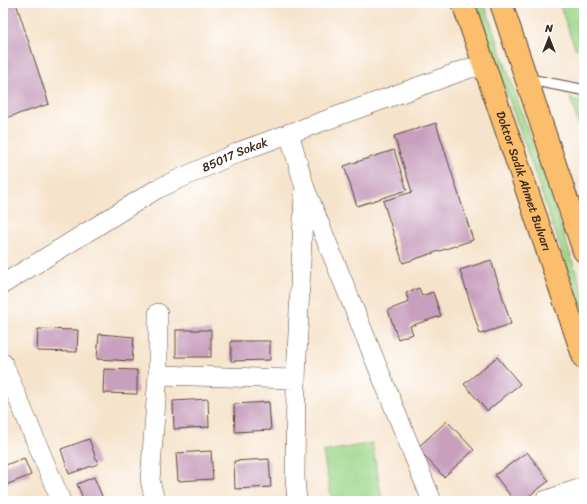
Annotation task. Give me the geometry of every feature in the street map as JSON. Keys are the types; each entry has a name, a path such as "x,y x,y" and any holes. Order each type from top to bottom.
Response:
{"main road":[{"name":"Doktor Sadık Ahmet Bulvarı","path":"463,3 584,358"},
{"path":"501,3 584,251"}],"street":[{"name":"85017 Sokak","path":"3,284 157,189 241,151 470,68 485,68"},
{"path":"288,133 305,188 432,501"},
{"path":"297,501 295,478 296,379 305,188"},
{"path":"155,501 150,480 158,375 158,313"},
{"path":"3,363 61,501"},
{"path":"158,375 296,379"},
{"path":"544,501 584,487"}],"lane":[{"path":"526,79 584,90"}],"green space":[{"path":"476,3 484,3 547,185 584,296 584,316"},
{"path":"559,3 584,3 584,49 575,48"},
{"path":"570,98 584,102 584,140"},
{"path":"372,443 382,501 332,501 323,452"}],"building":[{"path":"3,3 16,3 49,104 3,119"},
{"path":"436,123 473,240 403,263 383,201 412,192 394,136"},
{"path":"394,150 407,190 357,206 344,166"},
{"path":"491,260 511,324 480,334 460,270"},
{"path":"419,288 422,296 433,292 441,316 410,326 413,334 398,339 388,310 409,302 406,293"},
{"path":"38,329 78,330 77,352 37,351"},
{"path":"176,330 211,330 211,357 176,357"},
{"path":"99,334 134,337 132,361 97,359"},
{"path":"231,341 270,341 270,360 231,361"},
{"path":"497,357 520,384 487,411 464,384"},
{"path":"104,369 137,370 137,394 103,393"},
{"path":"208,399 209,427 174,429 173,401"},
{"path":"269,402 271,430 235,432 234,404"},
{"path":"447,421 474,450 444,477 417,448"},
{"path":"89,439 98,464 69,474 61,449"},
{"path":"211,451 213,479 178,481 176,453"},
{"path":"527,452 549,481 522,501 514,501 495,475"},
{"path":"24,458 31,475 3,486 3,466"},
{"path":"269,459 271,487 235,489 234,461"},
{"path":"94,477 104,501 84,501 77,484"}]}
